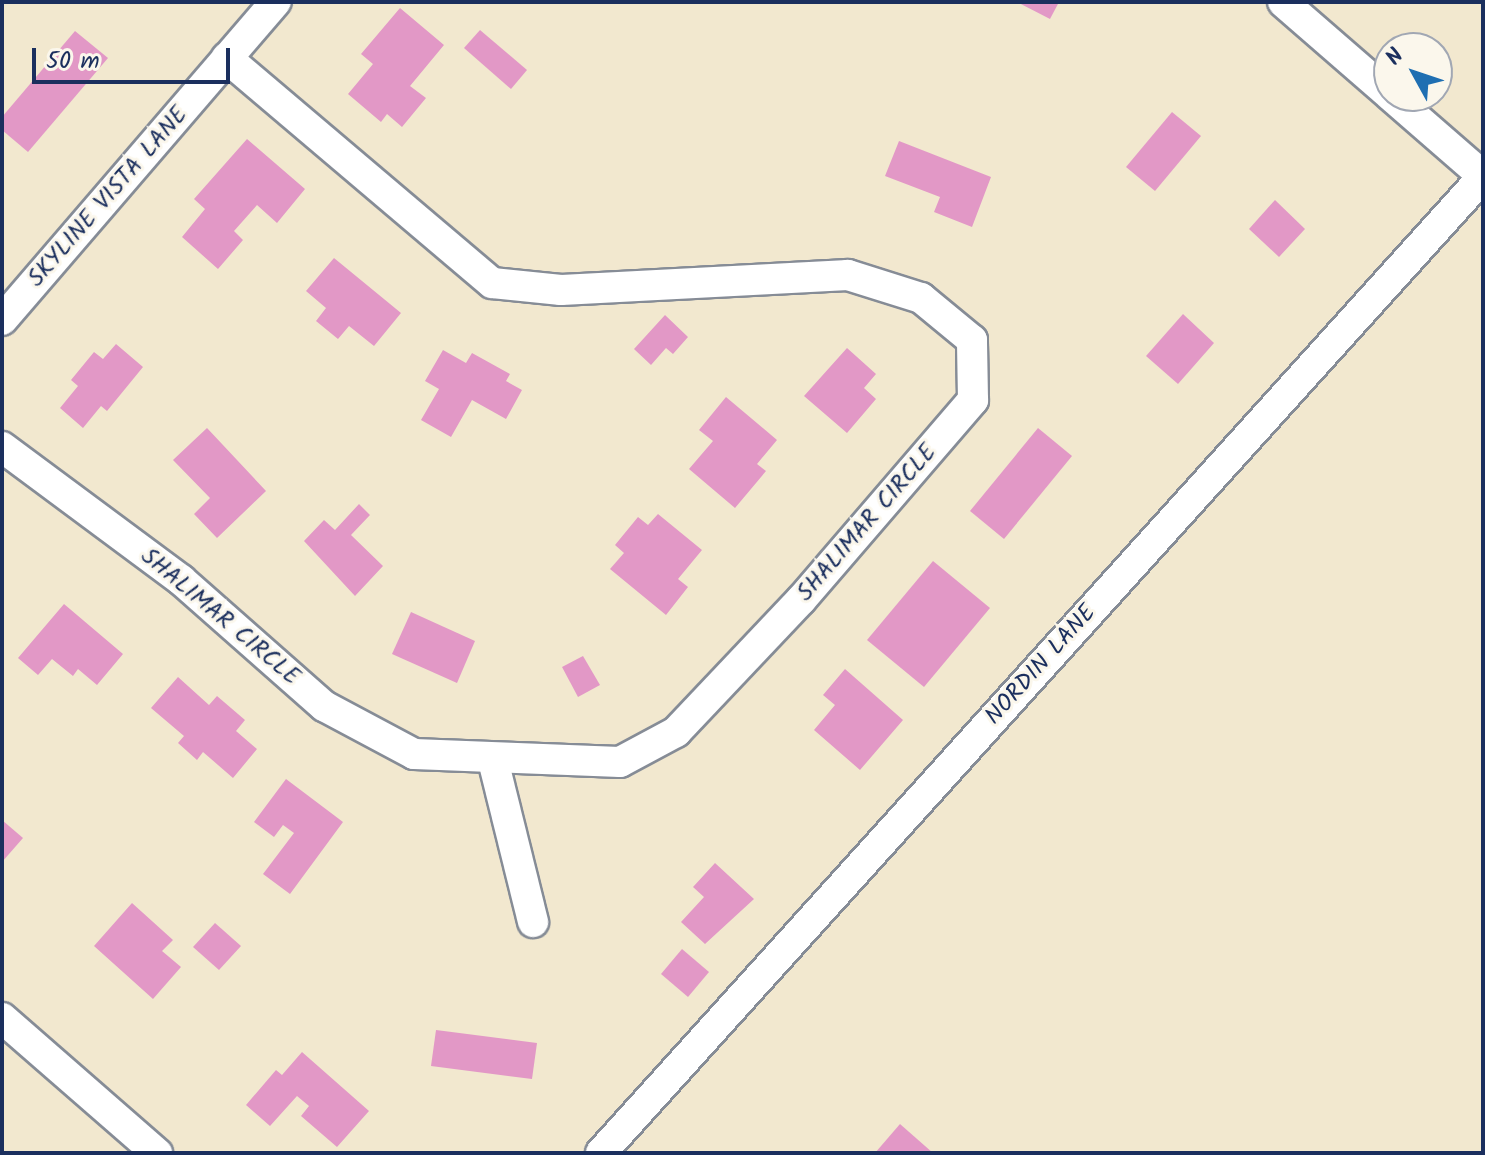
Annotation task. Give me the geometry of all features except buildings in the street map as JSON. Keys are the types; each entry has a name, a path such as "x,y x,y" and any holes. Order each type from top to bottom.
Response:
{"street":[{"name":"SKYLINE VISTA LANE","path":"2,320 276,2"},
{"path":"1283,2 1373,80"},
{"name":"SHALIMAR CIRCLE","path":"2,447 181,580 324,706 414,754 493,760 620,762 676,732 801,600 973,400 972,340 921,298 848,275 561,290 492,283 227,58"},
{"path":"1410,112 1483,176"},
{"name":"NORDIN LANE","path":"601,1153 1483,176"},
{"path":"493,760 533,922"},
{"path":"2,1018 157,1153"}]}
